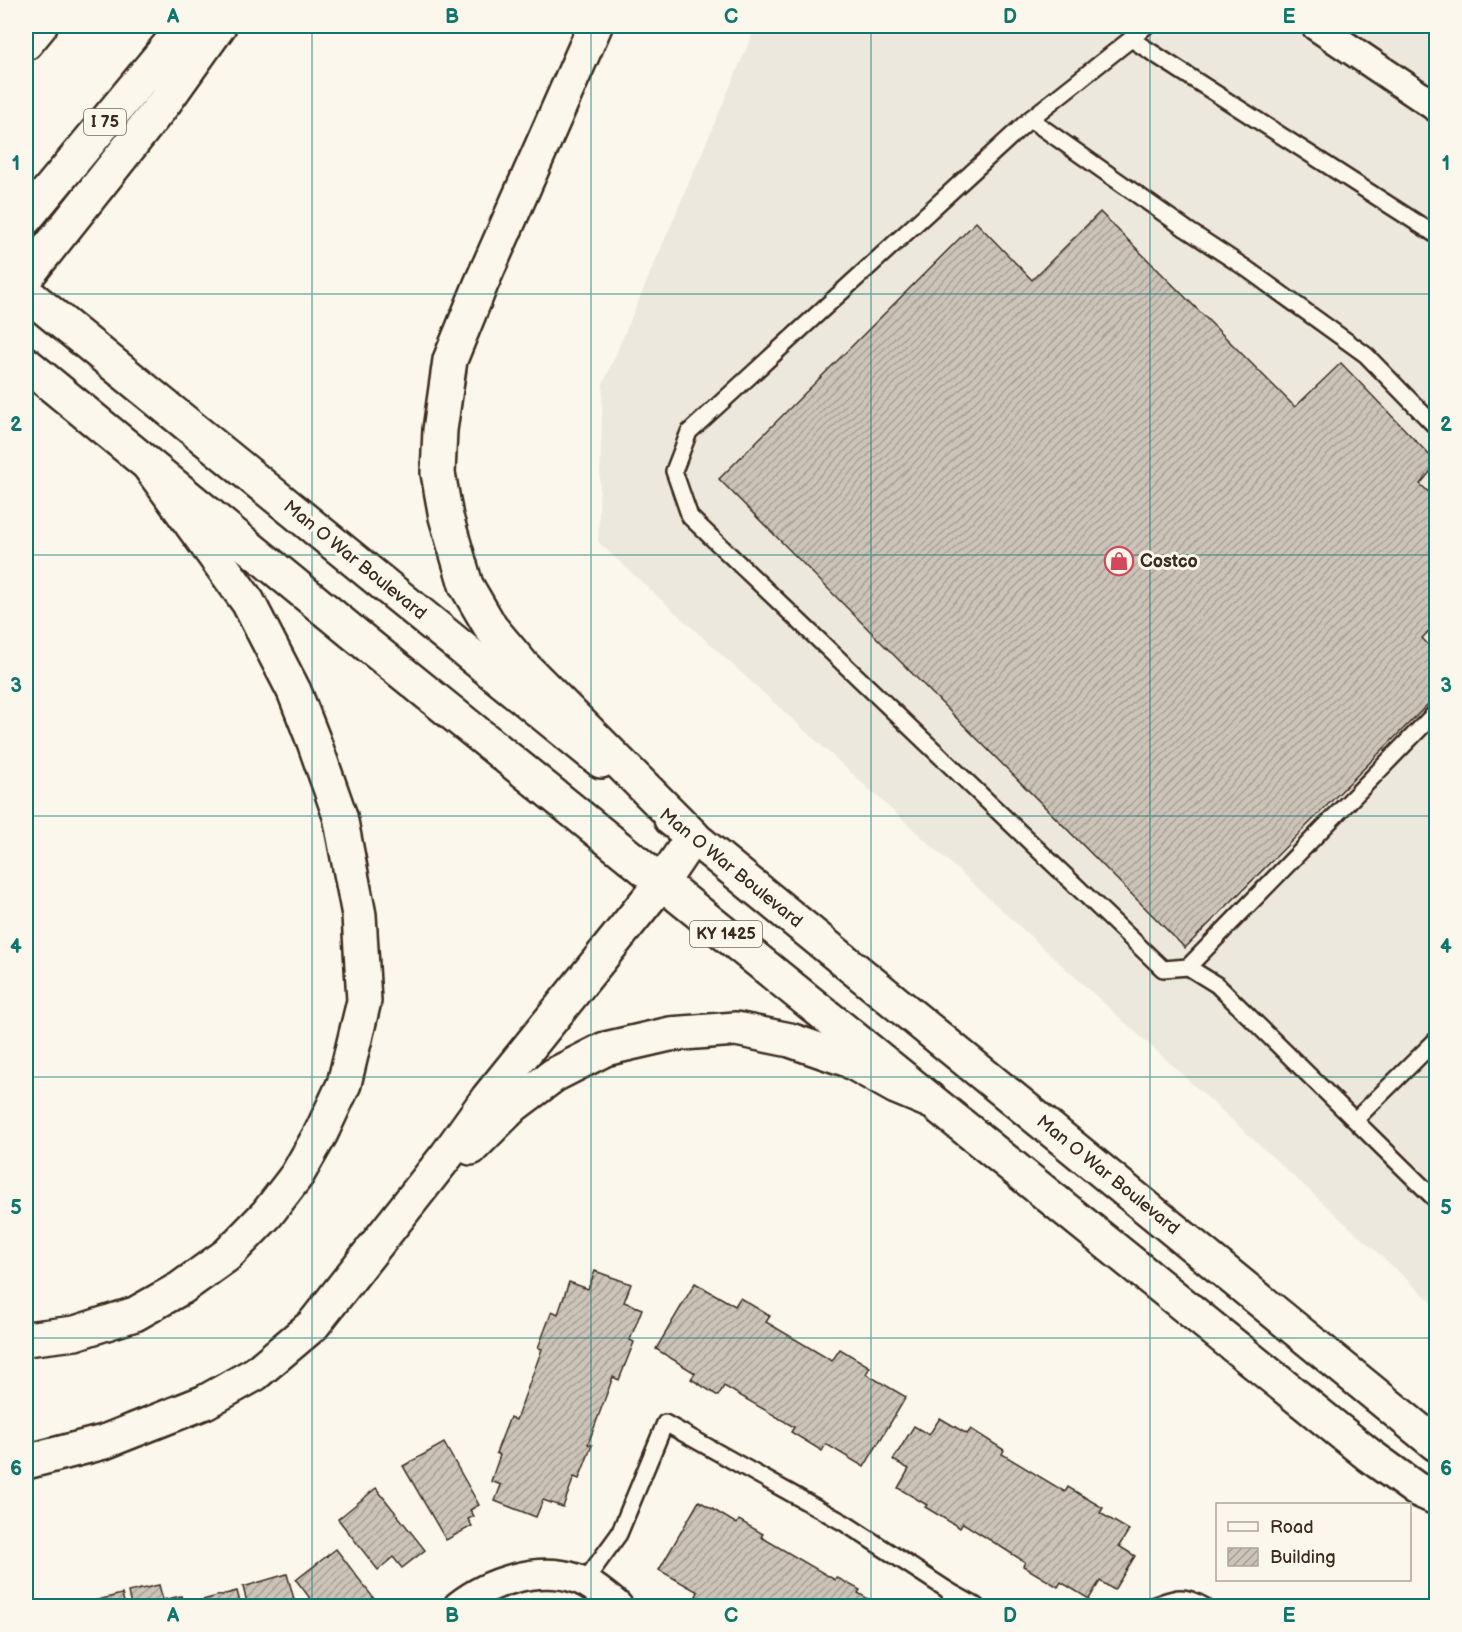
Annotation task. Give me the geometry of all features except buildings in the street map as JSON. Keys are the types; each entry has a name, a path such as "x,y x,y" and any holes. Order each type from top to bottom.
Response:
{"main road":[{"path":"26,44 40,26"},
{"name":"I 75","path":"26,218 185,26"},
{"path":"26,277 164,103 219,26"},
{"path":"26,1461 104,1442 205,1402 255,1374 313,1325 447,1155 488,1098 662,882 693,836 523,666 491,628 466,585 446,517 438,473 440,430 450,360 485,273 595,26"},
{"name":"Man O War Boulevard","path":"26,293 1437,1444"},
{"name":"KY 1425","path":"32,369 1369,1455 1416,1489 1437,1498"},
{"path":"26,1339 75,1333 135,1314 181,1288 227,1255 267,1214 297,1175 321,1133 344,1084 364,1001 358,915 340,816 294,691 248,603 150,467"},
{"path":"396,1220 514,1105 554,1075 605,1049 670,1034 736,1029 790,1040 848,1060 896,1087 932,1102"}],"street":[{"path":"1316,26 1437,107"},
{"path":"458,1606 489,1588 512,1579 552,1574 584,1582 618,1606"}],"lane":[{"path":"1146,26 1030,119 689,432 674,471 690,517 1163,969 1188,967 1217,985 1437,1200"},
{"path":"1131,39 1437,235"},
{"path":"1030,119 1247,269 1366,355 1437,427"},
{"path":"1188,967 1437,712"},
{"path":"1355,1120 1437,1040"},
{"path":"584,1582 619,1534 665,1423 846,1524 951,1599 976,1606"},
{"path":"1152,1606 1178,1596 1204,1606"}],"shaded area":[{"path":"756,26 1436,26 1436,1306 598,542 603,384"}],"place":[{"name":"Costco","path":"1119,561"}]}
